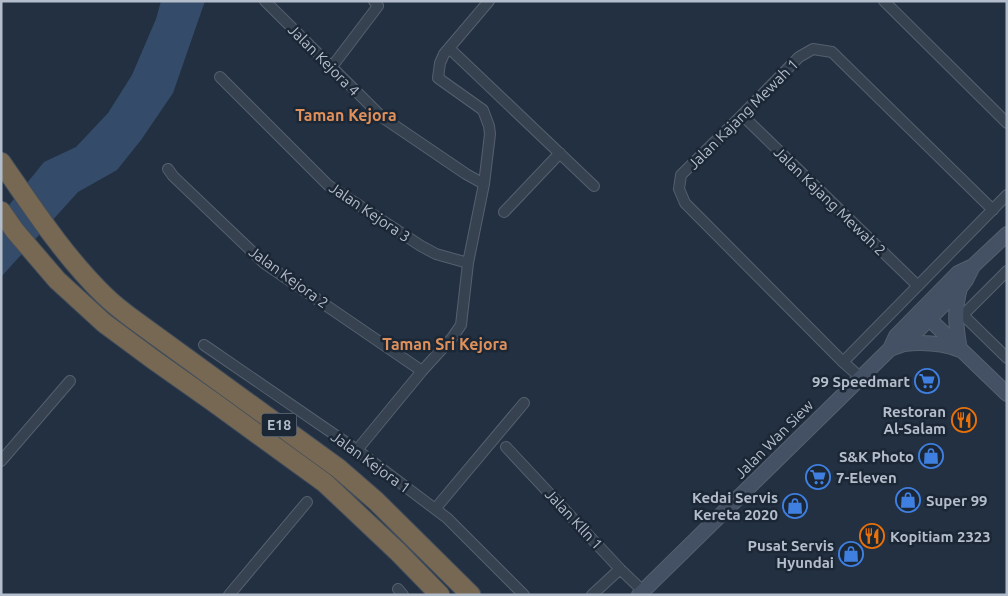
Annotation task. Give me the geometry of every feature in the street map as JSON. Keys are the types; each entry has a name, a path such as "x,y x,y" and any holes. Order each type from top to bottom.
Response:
{"highway":[{"name":"E18","path":"1,162 36,213 77,266 106,296 137,322 338,468 376,500 471,595"},
{"name":"E18","path":"1,211 16,232 58,280 104,323 325,483 397,551 440,595"}],"street":[{"name":"Jalan Kejora 4","path":"265,1 382,117 466,174 484,184"},
{"path":"357,450 422,371 452,338 460,325 468,263 484,184 490,134 483,110 438,78 440,63 449,48 489,1"},
{"path":"884,1 1007,123"},
{"path":"331,68 376,4"},
{"path":"449,48 594,186"},
{"name":"Jalan Kajang Mewah 1","path":"860,377 685,203 679,189 681,176 799,57 813,49 832,52 993,210"},
{"name":"Jalan Kejora 3","path":"220,77 328,185 421,246 436,254 468,263"},
{"name":"Jalan Kajang Mewah 2","path":"742,115 918,286"},
{"path":"504,212 560,153"},
{"name":"Jalan Kejora 2","path":"168,170 264,263 422,371"},
{"path":"843,362 1007,195"},
{"name":"Jalan Wan Siew","path":"890,349 904,344 958,273 973,266 1007,234"},
{"name":"Jalan Wan Siew","path":"641,593 890,349 896,336 960,288 973,266"},
{"path":"1007,271 963,316 1007,358"},
{"path":"960,288 956,311 960,350"},
{"path":"925,315 1007,394"},
{"path":"904,344 935,344 960,350"},
{"name":"Jalan Kejora 1","path":"204,345 357,450 447,518 524,595"},
{"path":"1,461 70,381"},
{"path":"435,509 524,403"},
{"name":"Jalan Klln 1","path":"506,447 641,593"},
{"path":"229,595 307,502"},
{"path":"592,595 620,569"}],"water":[{"path":"161,1 205,1 173,93 141,140 117,170 78,192 1,277 1,215 44,162 76,147 108,113 132,75 156,19"}],"place":[{"name":"99 Speedmart","path":"927,381"},
{"name":"Restoran Al-Salam","path":"964,420"},
{"name":"S&K Photo","path":"931,456"},
{"name":"7-Eleven","path":"818,477"},
{"name":"Super 99","path":"908,500"},
{"name":"Kedai Servis Kereta 2020","path":"795,506"},
{"name":"Kopitiam 2323","path":"872,536"},
{"name":"Pusat Servis Hyundai","path":"851,554"}],"district":[{"name":"Taman Kejora","path":"346,115"},
{"name":"Taman Sri Kejora","path":"445,344"}]}
